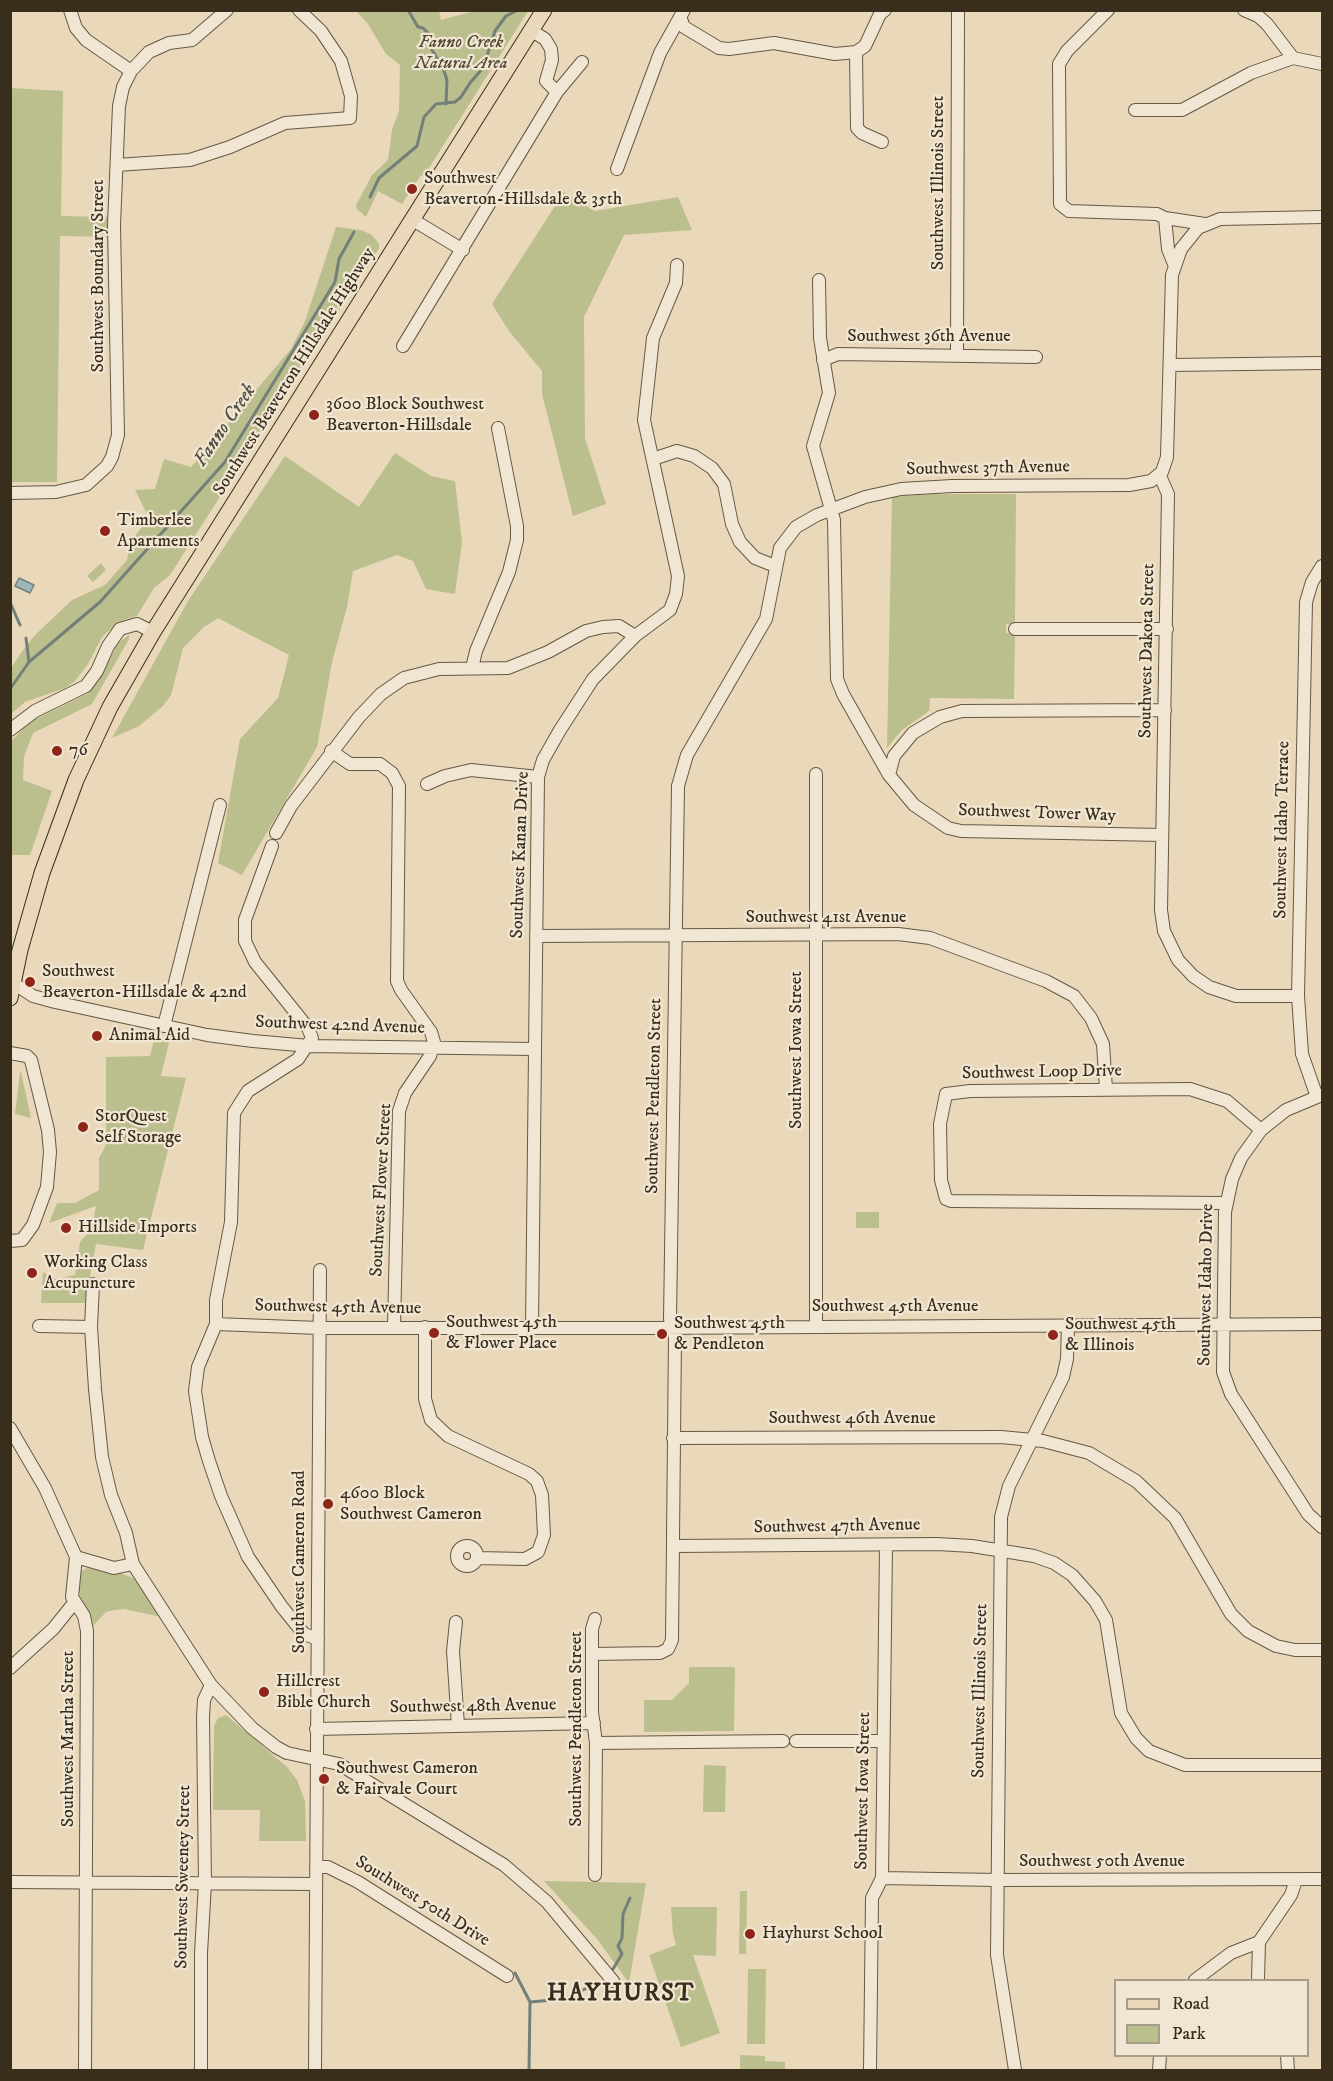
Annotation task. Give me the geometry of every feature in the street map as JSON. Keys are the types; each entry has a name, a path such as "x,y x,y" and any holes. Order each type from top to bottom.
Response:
{"main road":[{"name":"Southwest Beaverton Hillsdale Highway","path":"11,987 42,873 72,791 110,706 153,632 544,10"}],"street":[{"path":"70,10 76,27 86,40 130,71 149,52 169,43 192,40 227,10"},
{"path":"117,165 190,160 230,147 285,123 350,118 351,96 341,61 321,31 299,10"},
{"path":"682,15 684,27 719,48 729,49 774,43 836,54 856,52 871,38 880,14 885,10"},
{"name":"Southwest Illinois Street","path":"957,355 958,10"},
{"path":"1108,10 1067,51 1059,64 1059,198 1062,208 1074,212 1150,212 1165,218 1205,224 1228,218 1323,217"},
{"path":"1244,10 1258,16 1267,24 1293,58"},
{"path":"617,168 660,53 682,15"},
{"path":"532,31 545,39 551,50 552,60 546,81 557,92"},
{"path":"856,52 857,128 862,133 882,142"},
{"path":"1135,110 1182,110 1251,73 1293,58 1323,64"},
{"path":"403,346 557,92 582,62"},
{"name":"Southwest Boundary Street","path":"10,493 73,490 86,485 97,476 112,457 118,435 114,225 119,106 123,87 130,71"},
{"path":"1165,218 1168,249 1174,264"},
{"path":"413,220 463,250"},
{"name":"Southwest Dakota Street","path":"1205,224 1192,234 1174,264 1167,457 1160,476 1168,494 1162,921 1167,940 1185,969 1209,987 1227,994 1298,996"},
{"name":"Southwest Kanan Drive","path":"532,1327 538,777 543,760 593,679 635,636 670,610 678,582 644,420 653,338 678,279 677,265"},
{"path":"819,280 823,360 830,393 813,446 832,509"},
{"name":"Southwest 36th Avenue","path":"823,360 838,354 1036,357"},
{"path":"1170,364 1323,363"},
{"path":"472,668 476,651 509,572 517,540 517,526 498,428"},
{"path":"653,459 677,451 694,456 712,468 724,484 732,524 740,542 755,558 775,566"},
{"name":"Southwest 37th Avenue","path":"775,566 780,548 791,531 832,509 865,497 912,488 1128,485 1151,481 1160,476"},
{"name":"Southwest Tower Way","path":"832,509 839,687 889,775 914,805 948,828 961,831 1162,835"},
{"name":"Southwest Pendleton Street","path":"591,1654 660,1653 668,1649 672,1640 675,1337 670,1319 675,936 680,773 693,744 766,619 775,566"},
{"name":"Southwest Idaho Terrace","path":"1320,1096 1302,1054 1298,996 1306,602 1312,582 1323,566"},
{"path":"10,730 35,711 86,686 120,629 136,624 153,632"},
{"path":"276,833 291,806 367,707 396,683 421,672 508,668 548,652 586,632 603,627 619,626 635,636"},
{"path":"1015,629 1167,629"},
{"path":"889,775 899,748 923,726 940,717 977,710 1165,710"},
{"path":"331,752 350,764 380,764 392,773 399,786 397,981 431,1032 433,1047"},
{"path":"427,784 445,776 471,770 538,777"},
{"name":"Southwest Iowa Street","path":"816,774 816,1326"},
{"path":"164,1026 220,805"},
{"path":"272,846 245,920 245,941 255,962 308,1028 312,1038 309,1046 298,1059 248,1091 234,1113 231,1222 216,1300 216,1324 198,1367 195,1384 202,1437 233,1525 257,1572 304,1634 318,1638"},
{"name":"Southwest 41st Avenue","path":"536,936 921,936 1060,987 1080,1003 1100,1035 1105,1052 1106,1089"},
{"name":"Southwest 42nd Avenue","path":"11,987 37,998 218,1037 309,1046 534,1049"},
{"name":"Southwest Flower Street","path":"394,1327 399,1111 405,1093 425,1064 433,1047"},
{"path":"10,1053 27,1056 31,1060 48,1130 50,1152 47,1187 36,1218 27,1236 22,1240 10,1241"},
{"name":"Southwest Loop Drive","path":"1225,1203 965,1203 946,1199 940,1180 940,1124 946,1094 970,1091 1106,1089 1202,1091 1234,1105 1261,1130"},
{"name":"Southwest Idaho Drive","path":"1320,1096 1286,1110 1261,1130 1241,1158 1225,1203 1224,1324 1225,1383 1308,1514 1323,1527"},
{"name":"Southwest Cameron Road","path":"315,2070 320,1270"},
{"path":"93,1284 91,1327 102,1457 111,1495 126,1533 133,1563 211,1685 266,1741 287,1753 339,1764 504,1865 547,1902 613,1980"},
{"name":"Southwest 45th Avenue","path":"216,1324 320,1328 1323,1324"},
{"name":"Southwest Illinois Street","path":"1014,2070 997,1965 1000,1550 1004,1501 1031,1439 1063,1377 1067,1359 1068,1325"},
{"path":"39,1326 91,1327"},
{"path":"425,1327 424,1399 430,1420 448,1436 523,1470 537,1481 542,1495 544,1535 538,1551 525,1559 477,1558"},
{"name":"Southwest Martha Street","path":"10,1428 45,1488 76,1557 72,1597 74,1604 84,1616 87,1637 85,2070"},
{"name":"Southwest 46th Avenue","path":"673,1437 972,1436 1031,1439 1089,1453 1136,1481 1162,1504 1189,1537 1231,1614 1248,1631 1276,1646 1296,1650 1323,1650"},
{"name":"Southwest 47th Avenue","path":"673,1546 937,1544 1034,1556 1054,1563 1072,1575 1095,1601 1106,1620 1120,1713 1136,1738 1149,1750 1185,1764 1323,1765"},
{"name":"Southwest Iowa Street","path":"870,2070 872,1898 882,1878 886,1545"},
{"path":"76,1557 114,1568 133,1563"},
{"path":"10,1668 53,1629 74,1604"},
{"name":"Southwest Pendleton Street","path":"595,1619 591,1629 592,1712 596,1743 595,1875"},
{"path":"456,1622 453,1651 459,1726"},
{"name":"Southwest Sweeney Street","path":"201,2070 201,1953 205,1883 203,1717 206,1693 211,1685"},
{"name":"Southwest 48th Avenue","path":"316,1728 594,1723"},
{"path":"796,1742 883,1741"},
{"path":"596,1743 783,1742"},
{"name":"Southwest 50th Drive","path":"316,1867 328,1867 358,1882 507,1976"},
{"name":"Southwest 50th Avenue","path":"882,1878 1323,1880"},
{"path":"1258,1979 1259,1942 1291,1895 1296,1880"},
{"path":"10,1882 316,1884"},
{"path":"1196,1979 1231,1953 1259,1942"}],"green space":[{"name":"Fanno Creek Natural Area","path":"356,11 439,11 441,20 474,11 528,11 424,176 421,175 402,204 378,191 366,217 356,205 372,175 388,160 392,130 399,111 400,65 386,54 368,24"},
{"path":"11,88 63,91 61,216 108,217 108,237 60,236 57,482 11,482"},
{"path":"564,192 595,211 678,197 692,230 624,235 584,317 585,438 606,504 573,516 542,394 542,371 509,331 492,304"},
{"path":"336,227 361,230 372,235 379,244 379,248 170,575 154,588 137,616 118,622 102,637 88,664 75,681 65,688 25,702 11,714 11,668 21,653 35,635 72,600 105,585 127,560 130,542 149,518 135,490 155,489 164,459 191,467 291,349 305,321"},
{"path":"395,453 431,476 455,481 462,542 455,594 426,589 413,561 397,555 353,571 347,607 332,662 317,747 242,875 218,863 240,739 278,698 289,655 218,618 204,627 183,648 171,695 163,706 139,726 112,738 188,601 285,456 359,507"},
{"path":"933,494 1016,494 1015,624 1006,624 1006,633 1015,634 1014,699 930,698 929,711 902,730 887,748 892,497"},
{"path":"101,563 106,570 93,582 87,576"},
{"path":"129,635 129,639 92,704 33,733 24,757 23,780 52,791 30,855 11,855 11,741 30,722 87,694 98,682 118,643"},
{"path":"155,1037 170,1038 161,1076 186,1078 143,1250 96,1244 85,1303 41,1303 43,1272 55,1279 75,1275 80,1242 92,1228 96,1206 49,1223 57,1203 75,1203 99,1190 99,1158 106,1145 106,1057 150,1056"},
{"path":"21,1072 31,1118 15,1114"},
{"path":"856,1212 879,1212 879,1228 856,1228"},
{"path":"87,1568 120,1573 139,1580 161,1617 124,1609 115,1610 106,1612 91,1628 78,1589 80,1572"},
{"path":"689,1667 735,1667 734,1731 644,1732 644,1700 672,1700 689,1683"},
{"path":"226,1715 287,1767 297,1780 305,1801 306,1841 259,1841 260,1810 213,1810 214,1726 218,1718"},
{"path":"704,1765 726,1766 725,1812 703,1812"},
{"path":"544,1881 646,1883 629,1983 597,1939"},
{"path":"740,1891 747,1891 746,1954 739,1954"},
{"path":"671,1907 717,1907 716,1956 693,1955 720,2033 681,2047 649,1955 676,1945"},
{"path":"748,1969 766,1969 765,2044 747,2044"},
{"path":"740,2055 765,2056 765,2061 785,2062 785,2070 740,2070"}],"water":[{"path":"19,578 34,585 30,593 15,586"}],"waterway":[{"path":"408,10 418,27 428,33 429,45 443,68 447,80 446,104"},
{"name":"Fanno Creek","path":"370,197 379,178 417,146 424,117 436,104 455,102 461,97 483,68 495,31 506,16 518,10"},
{"name":"Fanno Creek","path":"10,689 29,662 100,602 225,462 335,282 339,259 354,232"},
{"path":"10,602 20,625"},
{"path":"26,638 29,662"},
{"path":"613,1969 622,1954 618,1946 622,1938 623,1914 630,1898"},
{"path":"515,1973 530,2002 529,2070"},
{"path":"530,2002 565,1999 591,1986"}],"place":[{"name":"Southwest Beaverton-Hillsdale & 35th","path":"412,189"},
{"name":"3600 Block Southwest Beaverton-Hillsdale","path":"314,415"},
{"name":"Timberlee Apartments","path":"105,531"},
{"name":"76","path":"57,751"},
{"name":"Southwest Beaverton-Hillsdale & 42nd","path":"30,982"},
{"name":"Animal Aid","path":"97,1036"},
{"name":"StorQuest Self Storage","path":"83,1127"},
{"name":"Hillside Imports","path":"66,1228"},
{"name":"Working Class Acupuncture","path":"32,1273"},
{"name":"Southwest 45th & Flower Place","path":"434,1333"},
{"name":"Southwest 45th & Pendleton","path":"662,1334"},
{"name":"Southwest 45th & Illinois","path":"1053,1335"},
{"name":"4600 Block Southwest Cameron","path":"328,1504"},
{"name":"Hillcrest Bible Church","path":"264,1692"},
{"name":"Southwest Cameron & Fairvale Court","path":"324,1779"},
{"name":"Hayhurst School","path":"750,1934"}],"district":[{"name":"HAYHURST","path":"621,1995"}]}
